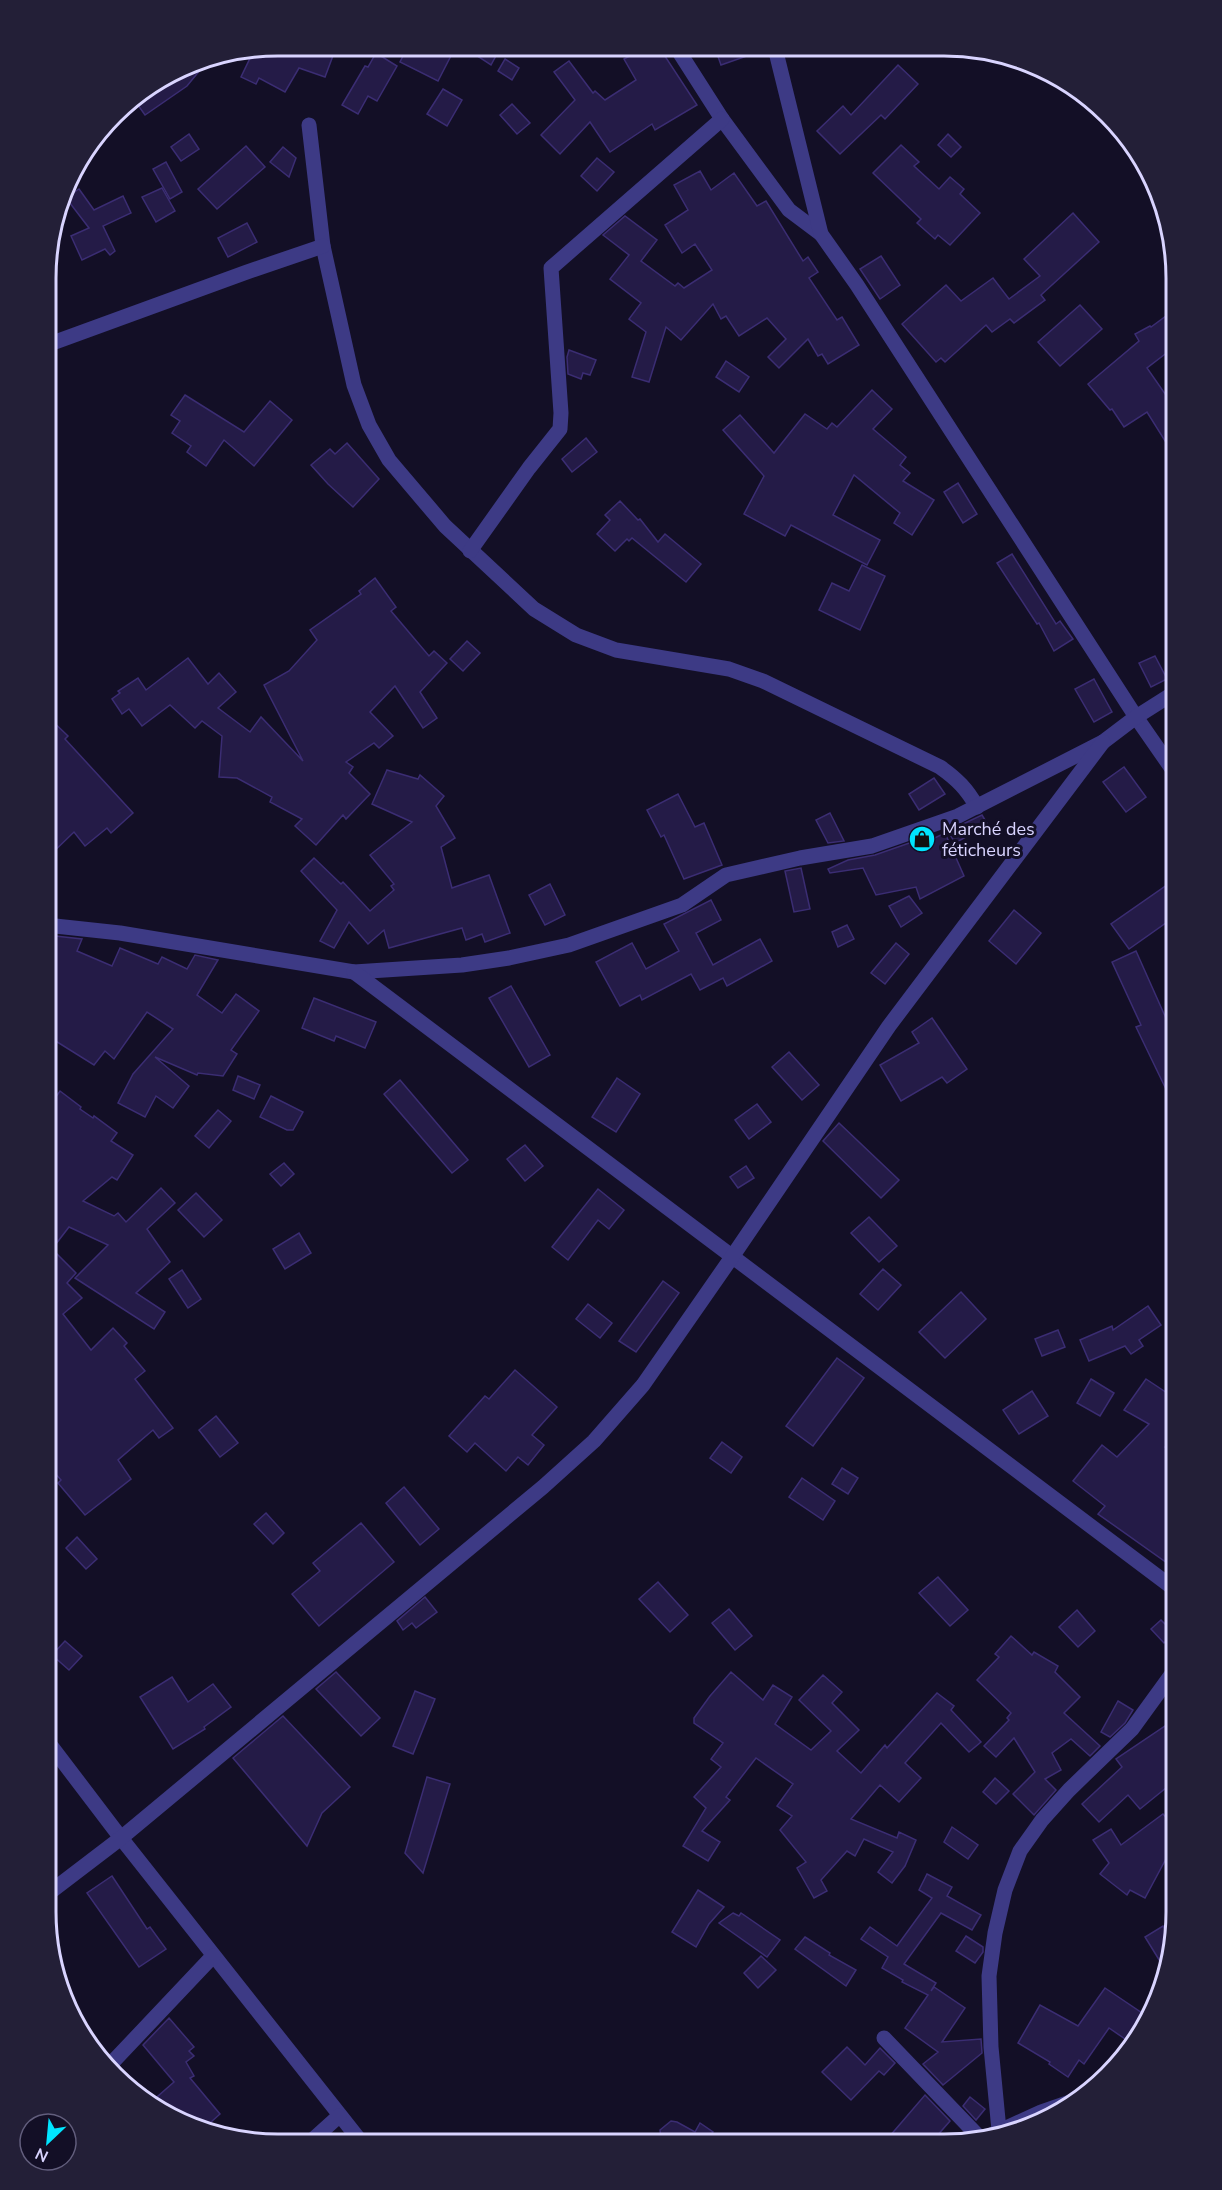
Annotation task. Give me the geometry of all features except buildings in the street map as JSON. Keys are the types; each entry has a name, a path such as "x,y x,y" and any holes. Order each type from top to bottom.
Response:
{"street":[{"path":"682,56 722,119 789,210 821,234 857,285 1166,760"},
{"path":"777,56 821,234"},
{"path":"470,551 560,429 561,413 551,268 722,119"},
{"path":"309,125 323,246 354,385 369,425 389,460 445,526 534,609 576,635 616,650 729,669 763,681 940,767 968,790 976,807"},
{"path":"56,342 183,294 323,246"},
{"path":"56,926 120,933 354,972 462,965 509,958 569,945 682,905 726,875 800,858 872,846 958,816 1103,742 1166,697"},
{"path":"56,1888 121,1838 543,1487 594,1441 643,1385 889,1026 1103,742"},
{"path":"354,972 1166,1583"},
{"path":"994,2129 989,1976 995,1933 1008,1880 1020,1851 1042,1820 1069,1790 1132,1729 1166,1682"},
{"path":"56,1752 354,2134"},
{"path":"113,2061 213,1956"},
{"path":"884,2038 975,2133"},
{"path":"319,2134 339,2116"}],"place":[{"name":"Marché des féticheurs","path":"922,839"}]}
